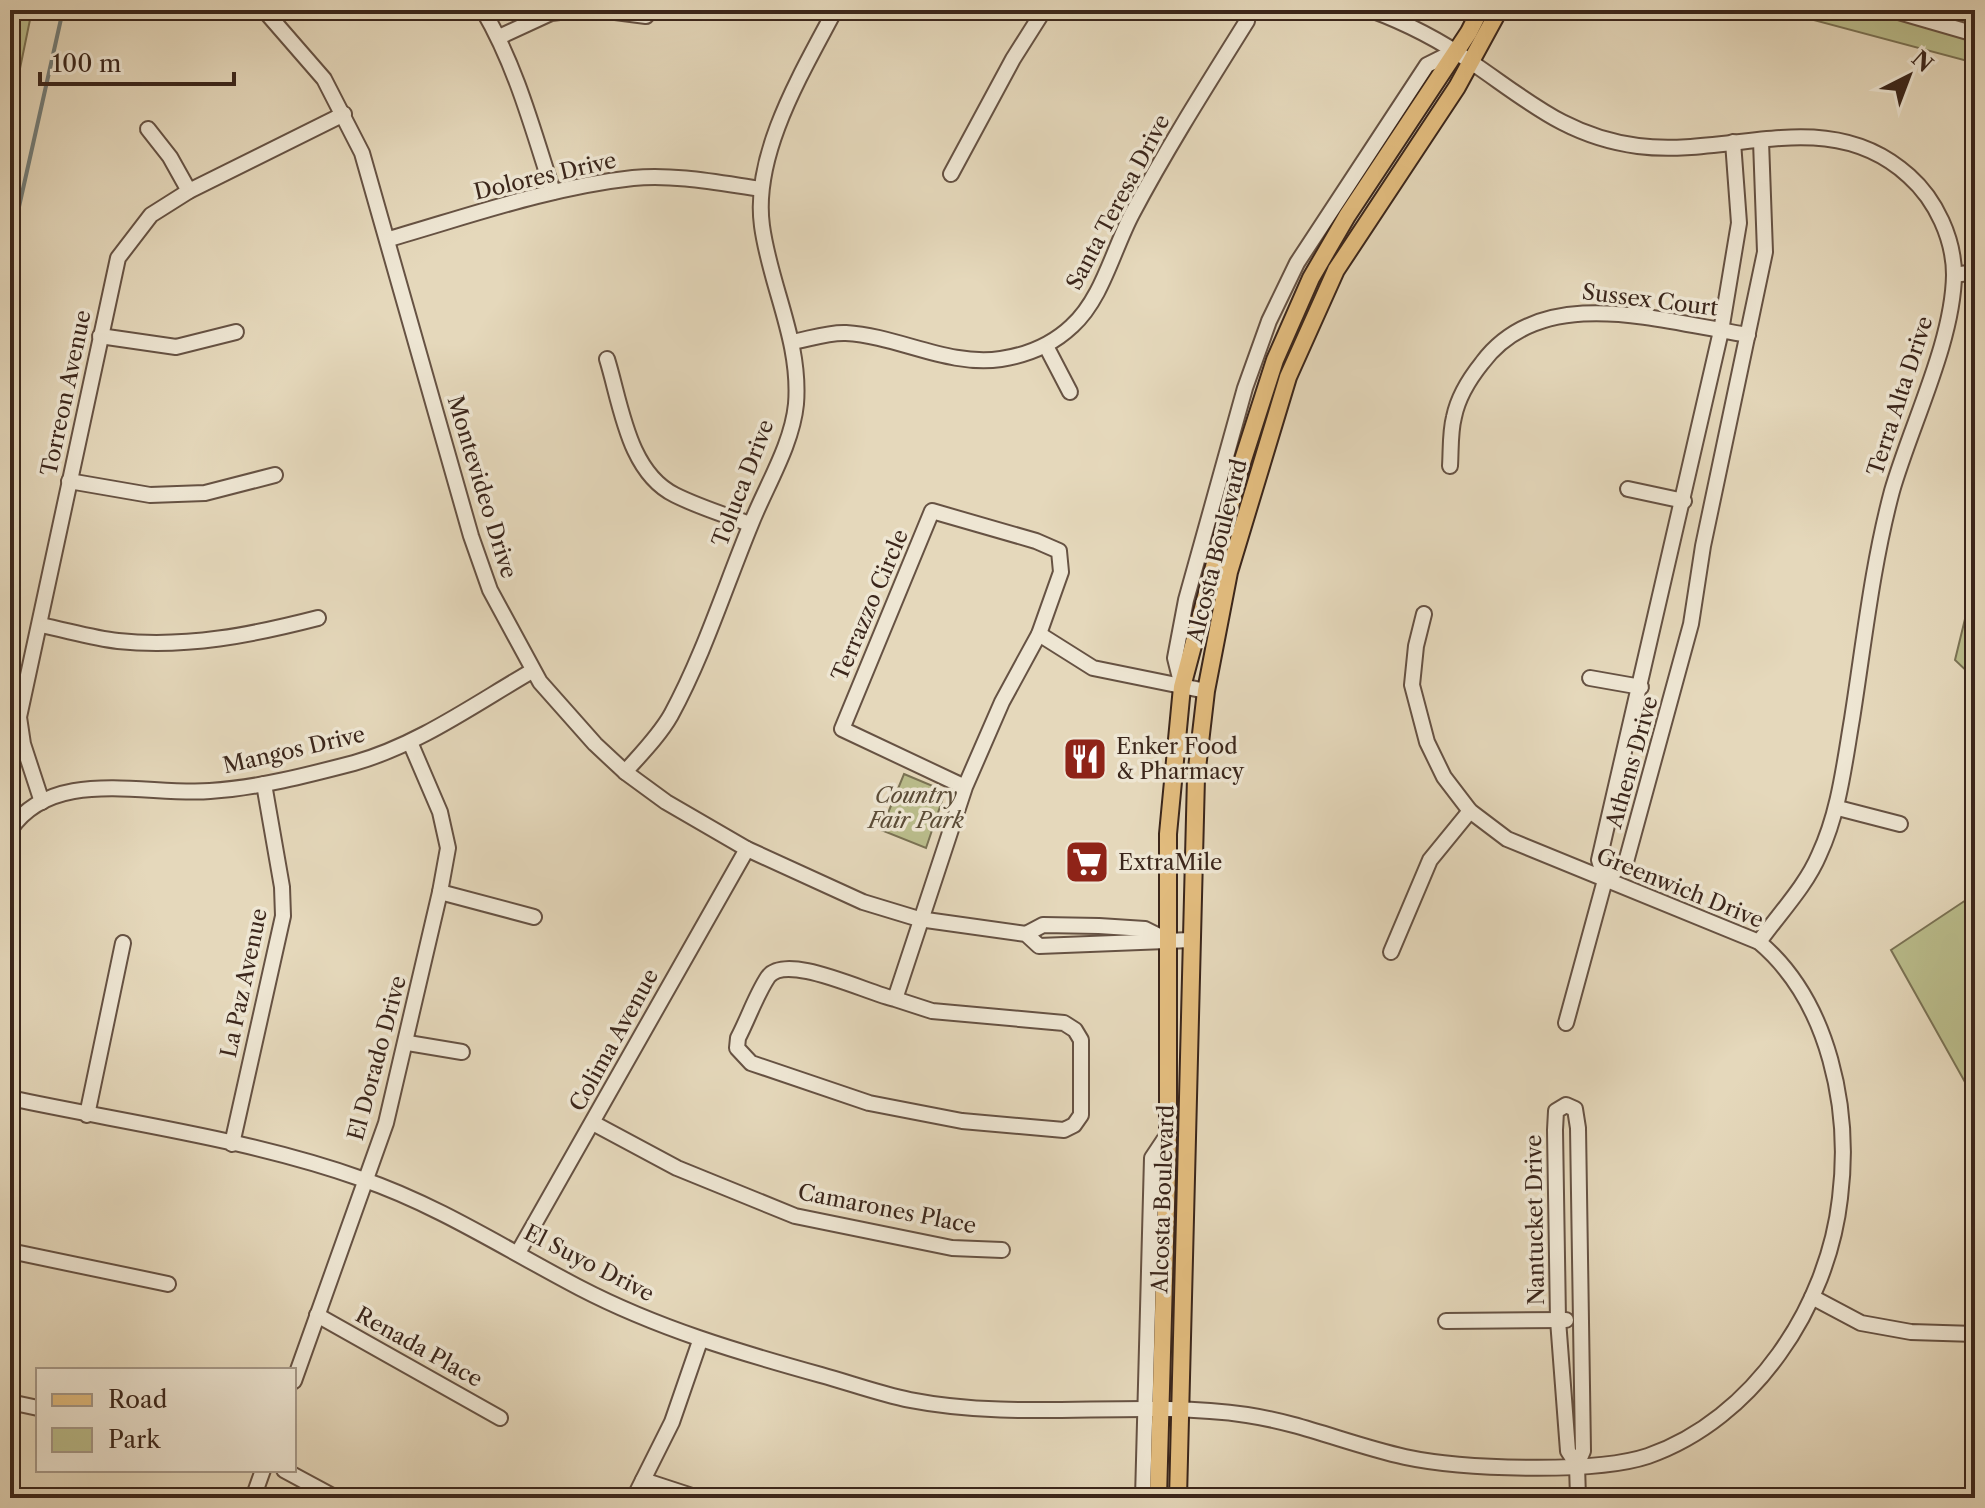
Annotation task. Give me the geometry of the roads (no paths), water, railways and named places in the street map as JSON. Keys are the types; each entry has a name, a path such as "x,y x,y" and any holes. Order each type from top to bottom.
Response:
{"main road":[{"name":"Alcosta Boulevard","path":"1158,1498 1153,1410 1168,1134 1168,834 1182,687 1236,483 1275,360 1311,278 1347,216 1480,10"},
{"name":"Alcosta Boulevard","path":"1178,1498 1196,777 1206,691 1229,572 1302,339 1336,270 1471,62 1499,10"}],"street":[{"name":"Montevideo Drive","path":"264,10 297,44 344,114 362,153 389,239 471,536 490,590 532,671 595,744 625,772 666,802 747,849 863,902 919,919 1026,934 1039,946 1145,944 1167,940"},
{"path":"483,10 499,37 553,192"},
{"path":"499,37 551,13 577,10"},
{"path":"600,10 646,16"},
{"name":"Toluca Drive","path":"625,772 670,716 715,616 786,440 796,405 792,342 761,226 761,189 768,155 800,78 835,10"},
{"path":"951,174 1013,59 1044,10"},
{"name":"Santa Teresa Drive","path":"792,342 843,333 880,338 965,359 1001,359 1046,346 1074,325 1092,301 1136,206 1168,147 1247,21 1249,10"},
{"name":"Terra Alta Drive","path":"1371,10 1455,51 1528,104 1595,137 1639,146 1680,148 1812,135 1868,149 1907,174 1926,195 1941,221 1951,247 1954,275 1946,329 1893,491 1876,563 1838,808 1818,859 1759,942"},
{"path":"1892,10 1975,34"},
{"name":"Torreon Avenue","path":"42,802 23,744 19,717 118,258 151,215 189,191 344,114"},
{"path":"148,129 170,157 189,191"},
{"name":"Athens Drive","path":"1733,142 1739,223 1721,331 1599,860 1605,880 1626,862 1675,691 1765,252 1761,141"},
{"name":"Dolores Drive","path":"389,239 553,192 635,178 700,180 761,189"},
{"path":"1954,275 1975,272"},
{"name":"Sussex Court","path":"1450,466 1454,416 1469,380 1492,350 1522,327 1548,316 1577,311 1748,335"},
{"path":"100,336 176,347 236,332"},
{"path":"1046,346 1070,392"},
{"path":"607,359 634,448 649,475 672,494 750,524"},
{"path":"69,481 150,495 205,493 275,475"},
{"path":"1628,489 1684,501"},
{"name":"Terrazzo Circle","path":"895,999 965,787 1002,702 1039,634 1061,572 1059,551 1036,541 932,511 842,729 965,787"},
{"name":"Greenwich Drive","path":"1153,1410 1252,1416 1402,1456 1446,1463 1613,1464 1651,1455 1705,1426 1769,1366 1812,1297 1830,1259 1841,1197 1840,1106 1830,1060 1813,1015 1791,973 1759,942 1507,839 1470,811 1444,777 1427,742 1412,685 1416,646 1424,614"},
{"path":"40,625 117,641 176,643 243,637 318,618"},
{"path":"1039,634 1093,668 1206,691"},
{"name":"Mangos Drive","path":"10,830 42,802 83,789 210,791 264,784 357,762 410,742 532,671"},
{"path":"1590,678 1641,687"},
{"name":"El Dorado Drive","path":"296,1375 386,1123 408,1043 448,848 440,812 410,742"},
{"name":"La Paz Avenue","path":"232,1144 283,916 282,887 264,784"},
{"path":"1838,808 1900,824"},
{"path":"1391,952 1430,860 1470,811"},
{"name":"Colima Avenue","path":"519,1251 747,849"},
{"path":"1566,1023 1605,880"},
{"path":"440,892 534,917"},
{"name":"Montevideo Drive","path":"1026,934 1043,925 1099,926 1145,929 1167,940"},
{"path":"1167,940 1191,940"},
{"path":"87,1115 123,943"},
{"path":"796,966 871,994 895,999 932,1011 1064,1023 1075,1030 1081,1040 1081,1115 1074,1125 1064,1130 962,1121 881,1105 751,1063 737,1048 738,1038 769,975 779,967 796,966"},
{"path":"408,1043 462,1052"},
{"name":"El Suyo Drive","path":"10,1098 232,1144 364,1179 519,1251 580,1288 700,1341 911,1400 1019,1412 1153,1410"},
{"name":"Nantucket Drive","path":"1577,1465 1568,1451 1558,1320 1555,1224 1556,1117 1560,1107 1566,1105 1575,1109 1578,1118 1583,1451 1577,1465 1578,1498"},
{"name":"Camarones Place","path":"593,1123 677,1168 795,1216 952,1248 1002,1250"},
{"path":"1555,1224 1579,1224"},
{"path":"10,1251 168,1284"},
{"path":"1812,1297 1861,1323 1911,1332 1975,1334"},
{"name":"Renada Place","path":"317,1315 500,1418"},
{"path":"1446,1321 1580,1320"},
{"path":"634,1498 672,1422 700,1341"},
{"path":"10,1402 36,1408"},
{"name":"Alcosta Boulevard","path":"1143,1498 1153,1410"},
{"path":"253,1498 262,1472"},
{"path":"288,1472 336,1498"},
{"path":"643,1480 698,1498"}],"waterway":[{"path":"10,247 63,10"}],"place":[{"name":"Enker Food & Pharmacy","path":"1085,759"},
{"name":"ExtraMile","path":"1087,862"}],"park label":[{"name":"Country Fair Park","path":"916,808"}]}
